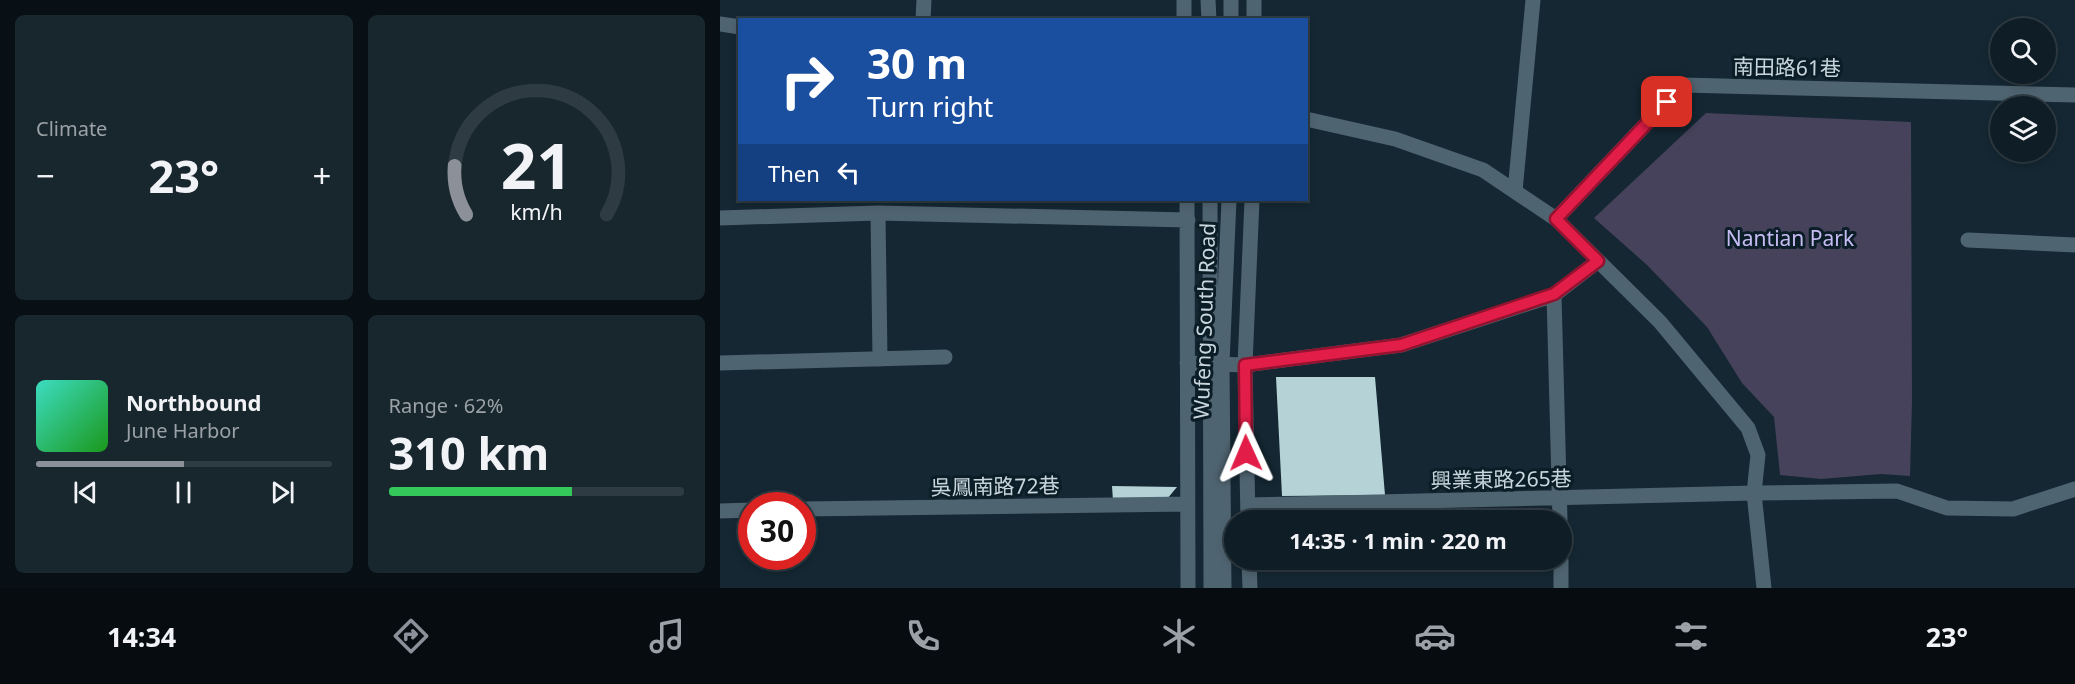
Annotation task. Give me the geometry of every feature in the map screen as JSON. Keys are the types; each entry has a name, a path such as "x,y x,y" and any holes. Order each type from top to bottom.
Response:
{"street":[{"path":"923,18 924,0"},
{"path":"1184,0 1184,18"},
{"path":"1208,0 1209,18"},
{"path":"1231,0 1231,18"},
{"path":"1254,0 1254,18"},
{"path":"1515,191 1533,0"},
{"path":"720,24 738,27"},
{"name":"南田路61巷","path":"1556,219 1683,85 2075,95"},
{"path":"1308,119 1395,139 1483,170 1556,219 1660,322 1748,428 1758,455 1754,494 1764,588"},
{"name":"Wufeng South Road","path":"1187,201 1188,588"},
{"name":"Wufeng South Road","path":"1210,201 1222,451 1224,588"},
{"name":"Wufeng South Road","path":"1210,588 1216,363 1229,201"},
{"name":"Wufeng South Road","path":"1248,510 1245,365 1252,201"},
{"path":"878,213 880,359"},
{"path":"720,218 878,213 1188,220"},
{"path":"1968,240 2075,245"},
{"path":"1187,363 1245,365 1401,345 1554,294 1598,261"},
{"path":"1554,294 1560,510"},
{"path":"720,363 945,357"},
{"path":"1222,451 1246,453"},
{"name":"興業東路265巷","path":"1315,510 1560,499 1897,491 1947,508 2013,508 2075,489"},
{"name":"吳鳳南路72巷","path":"816,509 1188,504"},
{"path":"720,510 738,510"},
{"path":"1249,570 1250,588"},
{"path":"1561,570 1561,588"}],"green space":[{"name":"Nantian Park","path":"1706,113 1911,122 1910,476 1881,474 1821,479 1780,475 1774,417 1742,383 1707,327 1647,265 1594,218"}],"building":[{"path":"1276,377 1375,377 1385,495 1282,496"},
{"path":"1112,486 1177,487 1167,499 1113,501"}],"route":[{"path":"1246,453 1245,365 1401,345 1493,317 1554,294 1598,261 1556,219 1667,102"}]}
